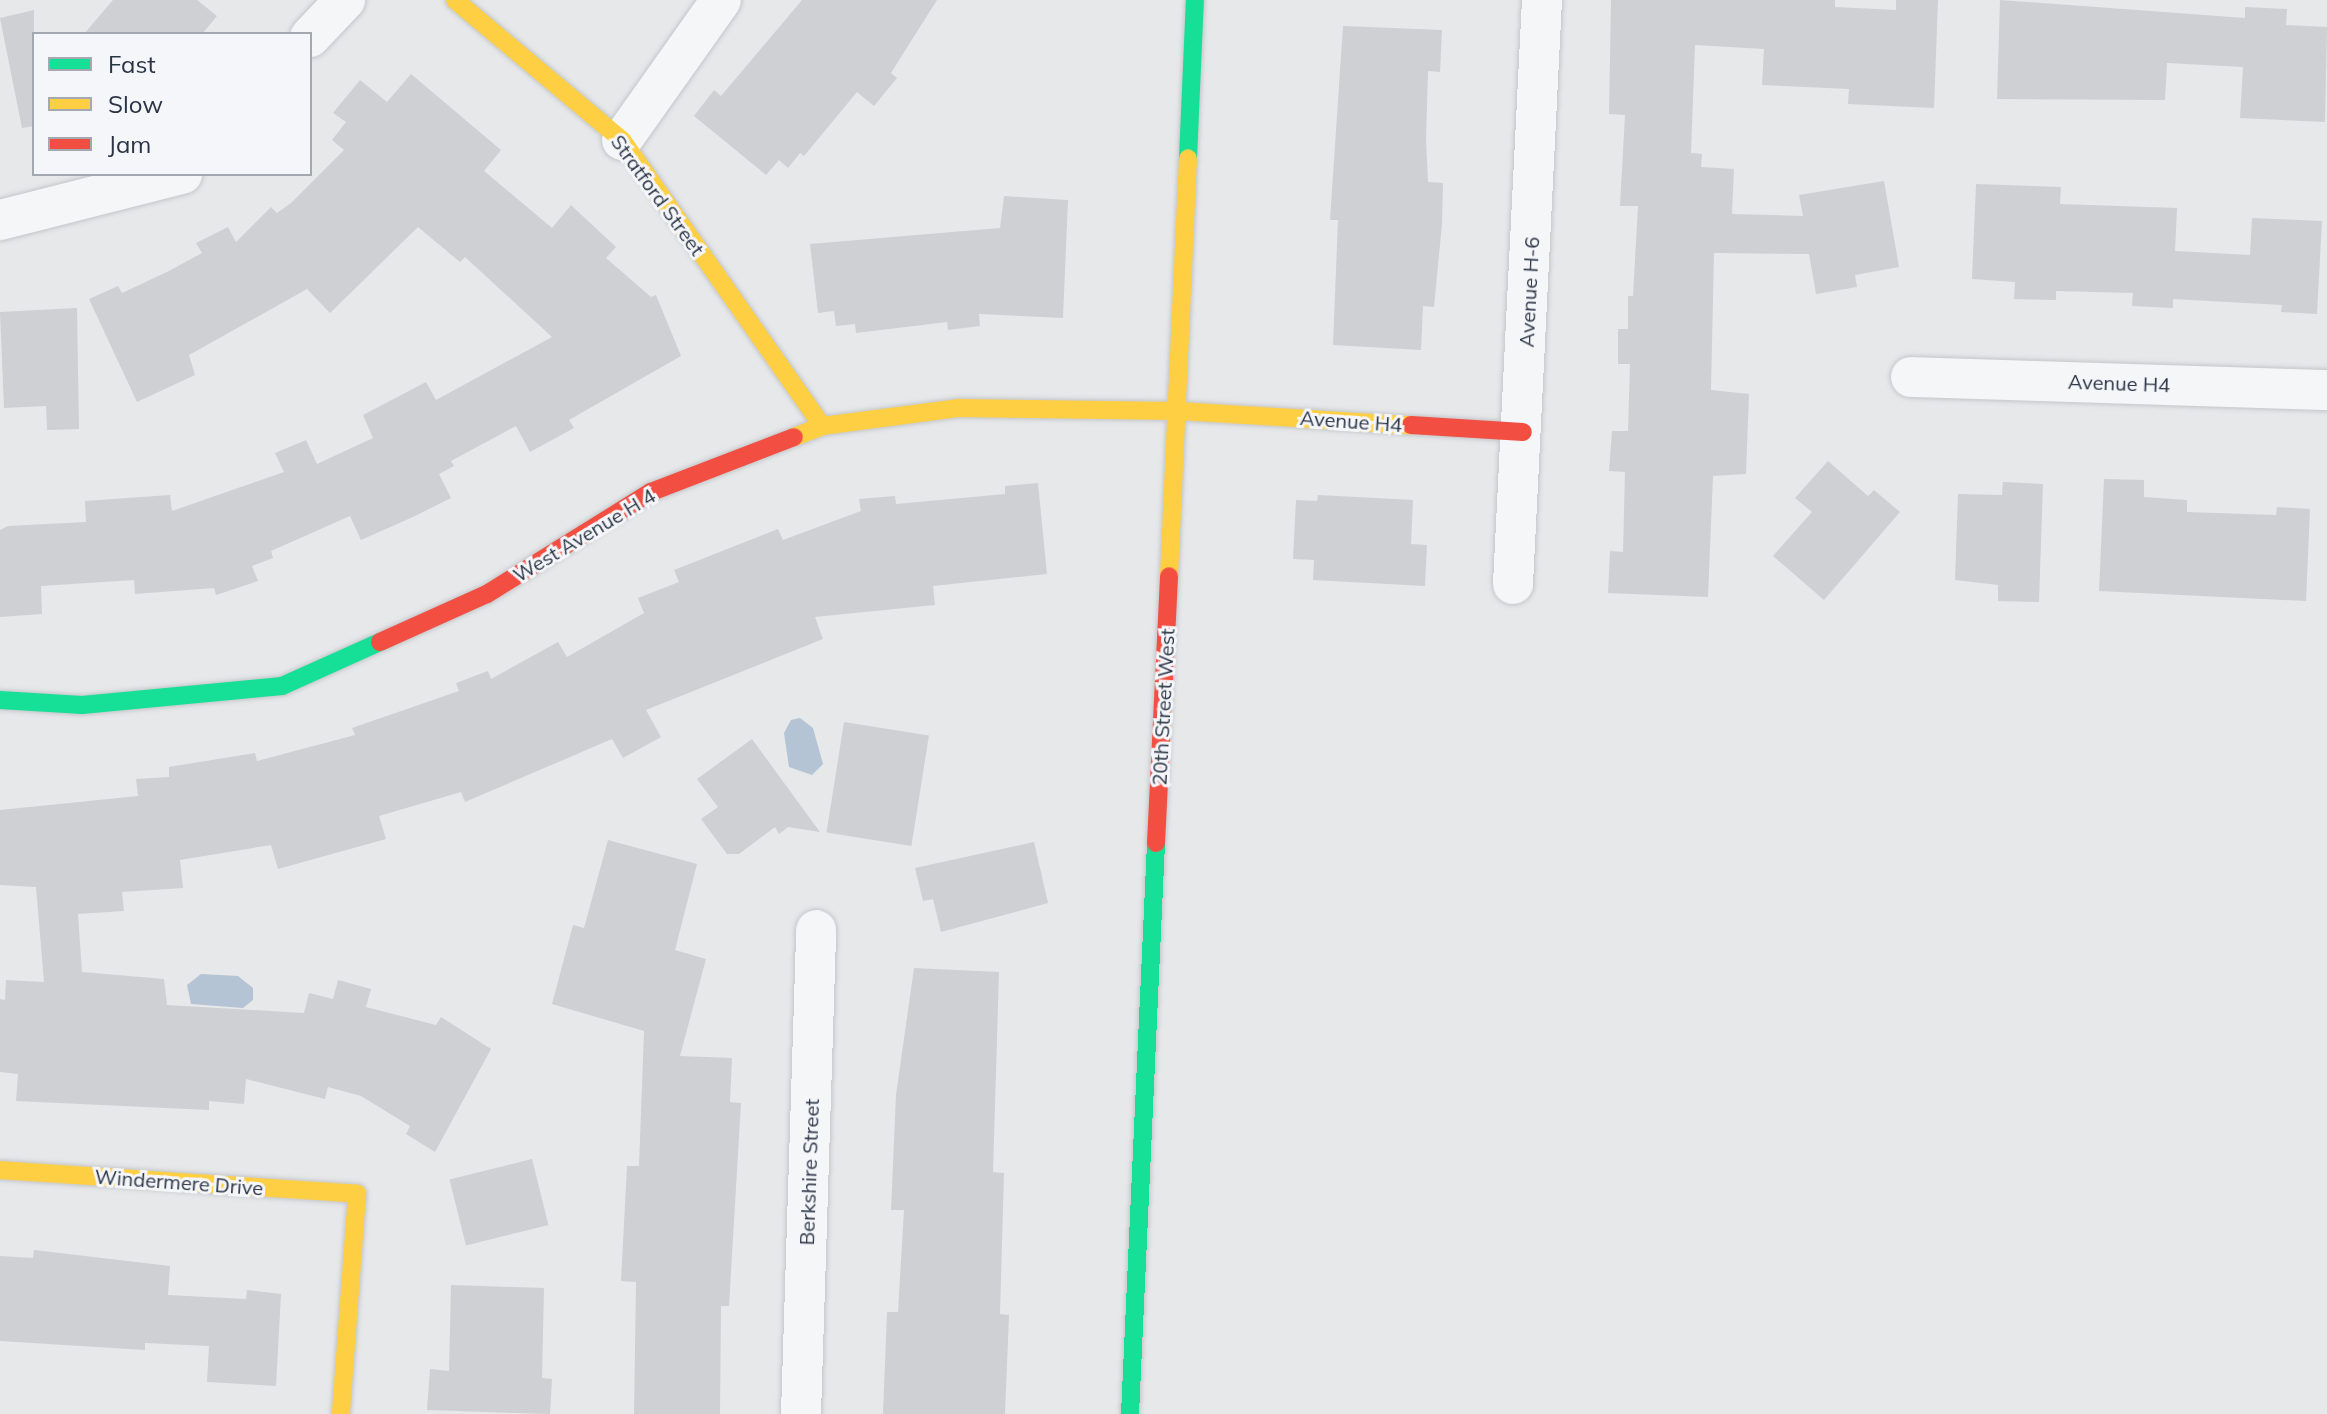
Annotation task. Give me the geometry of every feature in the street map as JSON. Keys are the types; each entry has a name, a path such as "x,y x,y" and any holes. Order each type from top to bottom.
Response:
{"street":[{"path":"312,35 345,0"},
{"name":"Stratford Street","path":"455,0 622,140 822,426"},
{"path":"622,140 721,0"},
{"name":"20th Street West","path":"1130,1414 1179,411 1195,0"},
{"name":"Avenue H-6","path":"1513,584 1523,432 1542,0"},
{"path":"0,220 174,176"},
{"name":"Avenue H4","path":"1911,377 2327,390"},
{"name":"West Avenue H 4","path":"0,700 82,705 282,686 487,594 651,492 822,426 958,408 1179,411"},
{"name":"Avenue H4","path":"1179,411 1523,432"},
{"name":"Berkshire Street","path":"801,1414 816,930"},
{"name":"Windermere Drive","path":"0,1170 357,1194 341,1414"}],"water":[{"path":"800,718 813,728 823,764 812,775 789,767 784,733 791,720"},
{"path":"201,974 238,976 253,988 253,1000 243,1008 191,1004 187,985"}],"building":[{"path":"113,0 197,0 217,16 204,32 86,32"},
{"path":"802,0 937,0 891,73 897,78 874,106 857,92 804,156 800,153 788,168 779,160 766,175 694,116 714,90 721,96"},
{"path":"1611,0 1835,0 1835,7 1896,10 1896,0 1938,0 1934,108 1848,104 1849,89 1762,85 1764,49 1695,45 1691,153 1702,154 1701,167 1734,169 1732,214 1803,216 1799,195 1884,181 1899,267 1855,275 1857,287 1816,294 1809,254 1714,253 1711,390 1749,394 1746,474 1713,476 1708,597 1608,593 1610,551 1623,552 1625,472 1609,471 1612,431 1628,431 1630,364 1618,364 1618,329 1628,329 1628,296 1633,296 1638,206 1620,206 1625,115 1609,114"},
{"path":"2000,0 2245,18 2245,7 2287,9 2286,25 2327,27 2325,122 2240,118 2243,67 2167,63 2165,100 1997,99"},
{"path":"34,10 32,126 22,128 0,18"},
{"path":"1343,26 1442,30 1440,72 1428,71 1426,139 1428,182 1443,183 1442,224 1434,307 1423,306 1421,350 1333,345 1338,220 1330,220"},
{"path":"411,74 501,150 484,171 552,228 571,205 616,247 606,258 651,297 656,295 681,356 569,420 574,428 530,452 516,426 451,461 454,466 439,474 451,498 413,517 361,540 350,516 271,551 273,558 252,566 258,581 216,595 214,588 135,594 134,580 41,586 42,614 0,617 0,530 8,526 86,522 85,501 170,495 172,511 284,472 275,453 306,440 317,464 373,438 363,415 426,382 436,400 552,337 465,257 460,262 418,227 330,313 307,289 189,355 195,375 137,402 89,299 118,286 122,293 167,272 202,253 196,243 228,227 236,242 271,207 277,213 291,203 344,150 332,140 346,122 333,113 360,80 387,102"},
{"path":"1976,184 2061,187 2060,204 2177,208 2175,251 2250,255 2252,218 2322,221 2317,314 2281,312 2282,305 2173,299 2173,308 2132,306 2133,293 2056,291 2056,300 2014,299 2015,282 1972,279"},
{"path":"1004,196 1068,200 1063,318 979,314 980,326 948,330 947,322 856,333 855,324 836,326 834,311 818,313 810,244 1000,228"},
{"path":"77,308 79,429 47,430 46,406 4,408 0,312"},
{"path":"1828,461 1868,496 1874,490 1900,512 1824,600 1773,556 1812,512 1795,498"},
{"path":"2104,479 2144,480 2144,497 2187,500 2187,512 2276,515 2277,507 2310,509 2306,601 2099,591"},
{"path":"2003,482 2043,484 2039,602 1998,601 1998,585 1955,580 1958,494 2002,495"},
{"path":"1038,483 1047,574 933,586 935,605 815,617 823,639 646,710 661,737 623,758 612,739 465,802 461,792 379,816 386,839 278,869 271,845 180,860 183,888 122,892 124,911 78,914 82,972 164,979 167,1005 304,1013 309,993 333,999 338,980 371,989 366,1007 436,1025 441,1017 491,1049 435,1152 406,1134 410,1126 361,1096 328,1087 325,1099 246,1079 244,1104 209,1101 209,1110 16,1101 18,1074 0,1072 0,999 5,1000 6,980 44,982 36,887 0,885 0,810 138,796 136,779 169,777 169,767 255,753 257,761 355,735 352,728 459,691 456,683 488,671 491,679 558,642 567,657 644,613 638,598 679,582 674,570 778,529 783,540 861,511 859,499 895,496 896,504 1005,494 1005,486"},
{"path":"1318,495 1413,500 1411,544 1427,545 1425,586 1313,580 1314,560 1293,559 1296,500 1317,501"},
{"path":"844,722 929,735 911,846 826,833"},
{"path":"752,739 820,832 788,827 779,834 775,827 739,854 727,854 701,819 718,807 697,779"},
{"path":"608,840 697,864 675,950 706,959 680,1056 732,1058 730,1102 741,1103 729,1306 721,1306 720,1414 634,1414 636,1282 621,1281 627,1166 639,1166 644,1031 552,1004 573,925 584,928"},
{"path":"1034,842 1048,903 941,932 933,899 923,901 915,868"},
{"path":"914,968 999,972 993,1172 1004,1173 1000,1314 1009,1315 1005,1414 883,1414 887,1312 898,1312 904,1210 891,1210 896,1095"},
{"path":"532,1159 548,1225 466,1246 450,1180"},
{"path":"34,1250 170,1266 168,1295 246,1299 247,1290 281,1294 276,1386 207,1382 209,1346 145,1343 145,1350 0,1341 0,1256 33,1258"},
{"path":"451,1285 544,1288 542,1378 552,1379 550,1414 427,1410 430,1369 449,1371"}],"traffic: fast":[{"path":"1188,158 1195,0"},
{"path":"0,700 82,705 282,686 380,642"},
{"path":"1130,1414 1156,843"}],"traffic: slow":[{"path":"455,0 622,140 822,426"},
{"path":"1169,576 1188,158"},
{"path":"794,437 822,426 958,408 1179,411 1411,425"},
{"path":"0,1170 357,1194 341,1414"}],"traffic: jam":[{"path":"1411,425 1523,432"},
{"path":"380,642 487,594 651,492 794,437"},
{"path":"1156,843 1169,576"}]}
